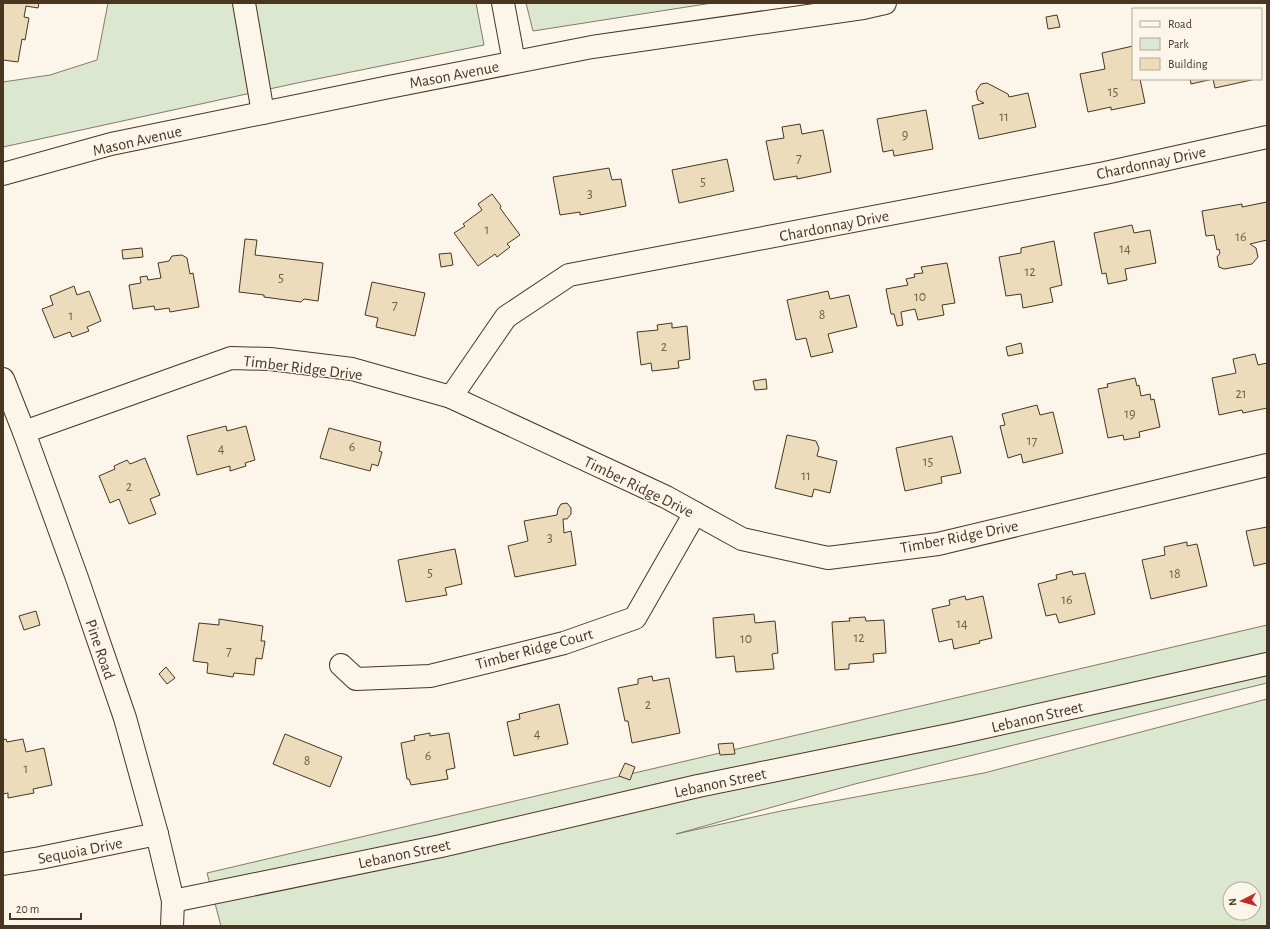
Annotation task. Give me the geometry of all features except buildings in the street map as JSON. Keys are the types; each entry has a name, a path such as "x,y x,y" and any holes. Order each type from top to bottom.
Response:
{"street":[{"path":"244,3 263,113"},
{"path":"503,3 514,62"},
{"name":"Mason Avenue","path":"3,174 111,144 514,62 592,47 862,8 885,3"},
{"name":"Chardonnay Drive","path":"451,397 506,317 569,275 1105,173 1267,136"},
{"name":"Timber Ridge Drive","path":"24,432 231,358 270,359 352,369 451,397 666,497 742,539 828,558 938,544 1267,466"},
{"name":"Pine Road","path":"3,379 24,432 80,586 125,718 174,901 172,926"},
{"name":"Timber Ridge Court","path":"341,665 356,679 430,676 564,643 635,618 695,513"},
{"name":"Lebanon Street","path":"174,901 441,846 698,786 954,734 1267,664"},
{"name":"Sequoia Drive","path":"3,864 157,834"}],"green space":[{"path":"108,3 476,3 484,45 297,83 3,147 3,82 50,75 97,60"},
{"path":"526,3 712,3 533,31"},
{"path":"1267,625 1267,683 855,784 676,834 781,811 984,773 1267,699 1267,926 221,926 207,873"}]}
